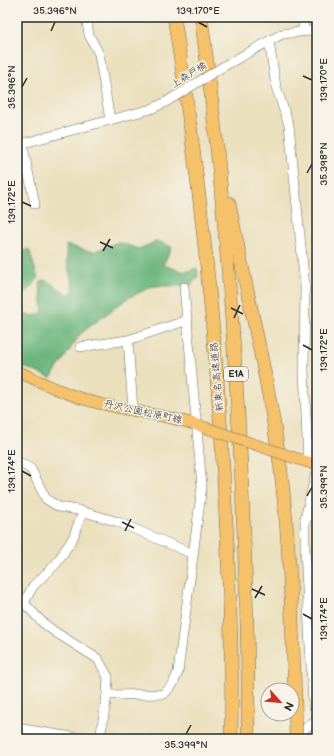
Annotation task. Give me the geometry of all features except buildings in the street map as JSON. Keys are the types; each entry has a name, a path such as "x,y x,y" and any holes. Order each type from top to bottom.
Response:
{"highway":[{"name":"新東名高速道路","path":"174,17 194,149 218,383 230,594 231,735"},
{"name":"新東名高速道路","path":"201,17 217,141 237,383 246,591 248,735"},
{"path":"217,141 270,402 280,463 287,522 296,739"}],"main road":[{"name":"丹沢公園松原町線","path":"17,371 64,393 91,401 170,416 314,465"}],"street":[{"path":"86,17 89,35 99,54 110,120"},
{"path":"303,31 304,17"},
{"name":"上森戸橋","path":"19,144 151,109 166,102 269,40 282,34 317,30"},
{"path":"269,40 276,87 289,125 305,287 304,370 314,465 305,519 305,549 313,705"},
{"path":"19,144 35,204"},
{"path":"107,695 164,694 173,684 178,672 202,486 201,426 184,287"},
{"path":"80,347 128,340 188,320"},
{"path":"128,340 133,410"},
{"path":"17,461 31,469 46,499 60,507 83,511 118,522 193,554"},
{"path":"83,511 73,538 56,564 20,601 42,622 98,659 108,677 107,695 100,739"},
{"path":"305,519 317,512"},
{"path":"292,739 317,719"},
{"path":"17,728 84,739"}],"green space":[{"path":"157,241 172,247 163,265 185,272 197,268 198,277 190,286 153,286 128,298 81,333 51,378 17,364 17,303 18,314 34,316 43,312 40,283 45,280 69,295 74,290 67,263 66,245 93,252 118,242 139,249"},
{"path":"29,249 38,279 17,302 17,253"}]}
